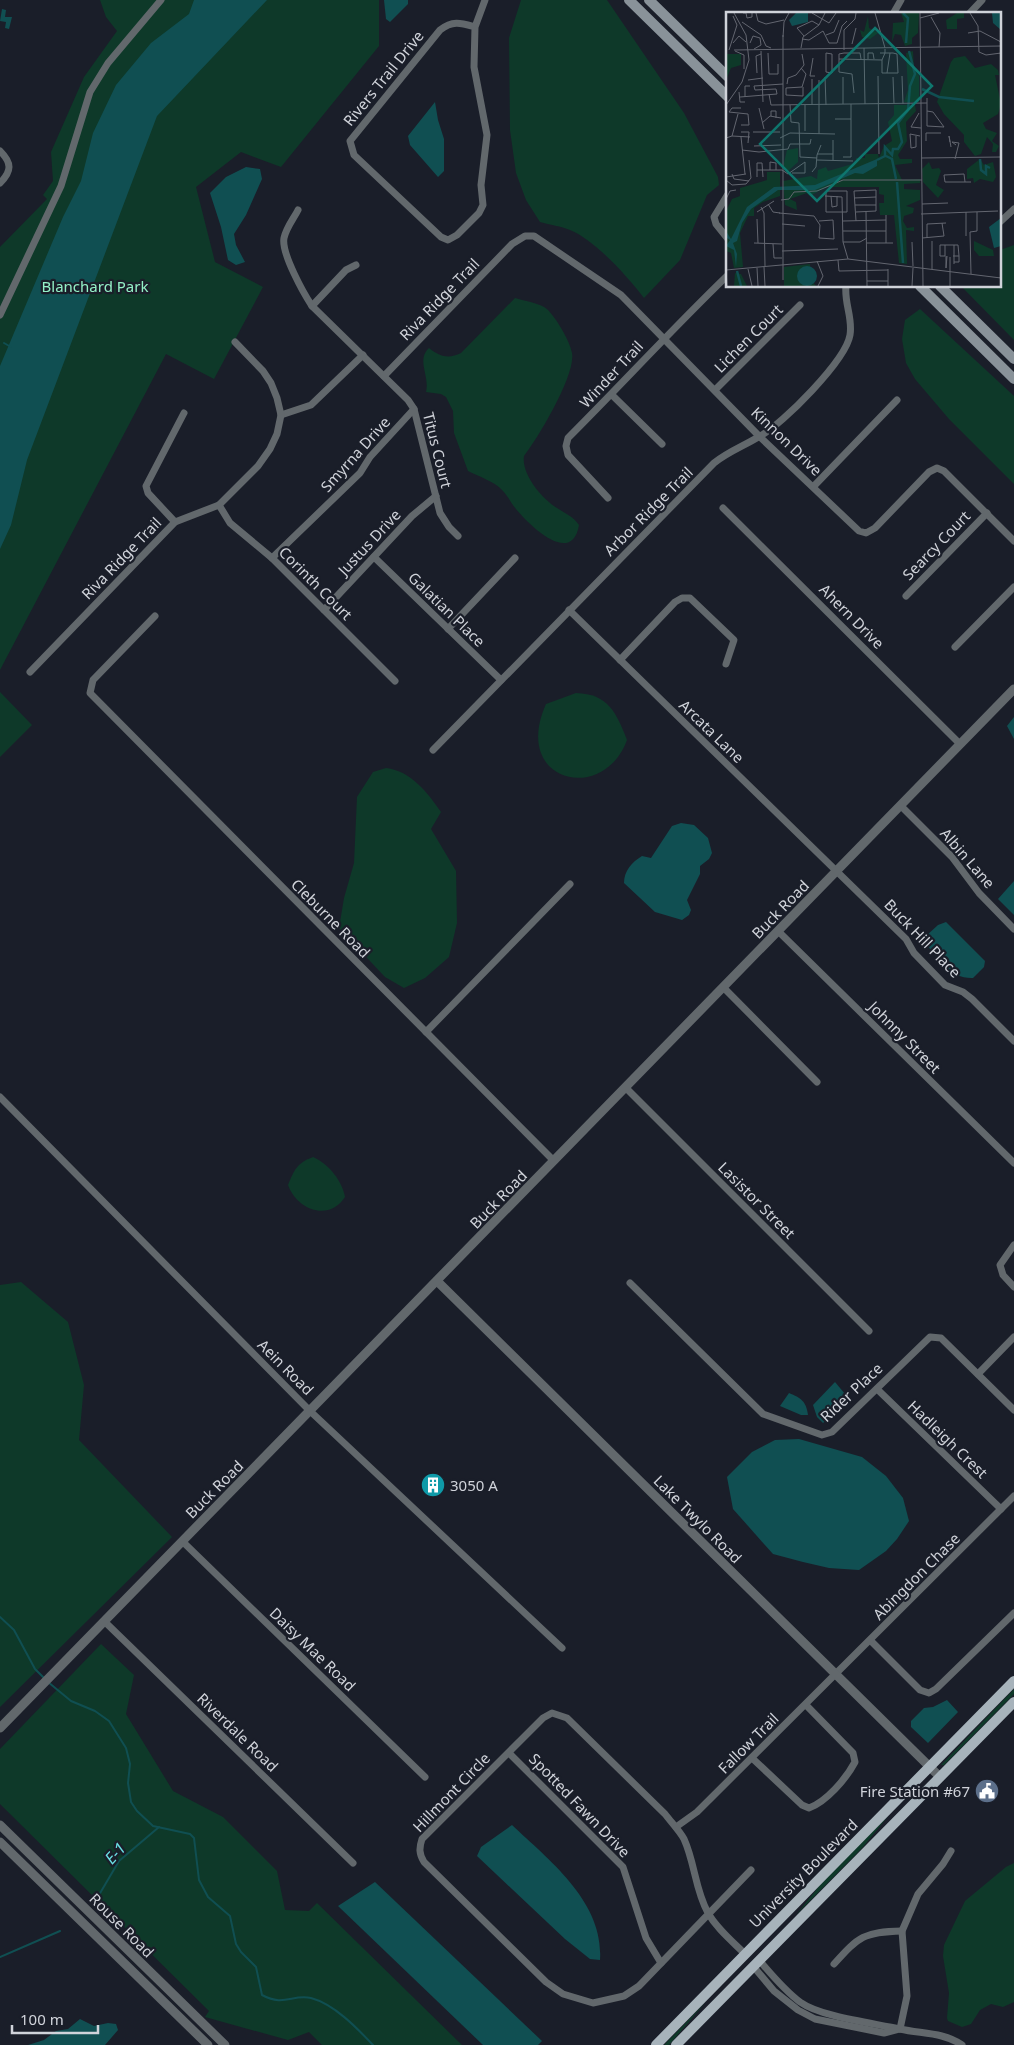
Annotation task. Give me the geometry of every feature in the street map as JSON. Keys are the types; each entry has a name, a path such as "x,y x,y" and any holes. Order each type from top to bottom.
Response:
{"main road":[{"path":"629,0 726,95"},
{"path":"649,0 726,75"},
{"path":"922,288 1014,379"},
{"path":"942,288 1014,359"},
{"name":"University Boulevard","path":"656,2045 766,1931 1014,1681"},
{"name":"University Boulevard","path":"676,2045 1014,1702"},
{"path":"756,1963 755,1951 766,1931"},
{"path":"734,1986 744,1966 745,1954"}],"street":[{"path":"0,315 61,186 90,92 108,63 161,0"},
{"name":"Rivers Trail Drive","path":"475,27 458,22 448,23 440,30 350,141 354,155 441,237 448,240 479,213 483,205 481,185 487,135 474,67 475,27 485,0"},
{"path":"894,12 901,0"},
{"path":"971,12 982,0"},
{"path":"0,151 8,159 10,167 8,176 0,183"},
{"path":"726,197 714,217 716,224 726,236"},
{"path":"1002,220 1014,208"},
{"path":"298,210 284,239 286,250 302,292 312,306 384,376"},
{"name":"Riva Ridge Trail","path":"384,376 512,244 525,236 534,236"},
{"name":"Kinnon Drive","path":"534,236 604,282 664,338 760,436 814,486 858,531 866,533 874,528 929,472 937,468 944,470 1014,541"},
{"path":"312,306 346,270 356,265"},
{"name":"Winder Trail","path":"608,498 568,455 566,446 568,438 612,395 664,338 726,277"},
{"name":"Arbor Ridge Trail","path":"433,750 714,464 726,453 760,436 776,424 839,362 850,335 850,317 845,296 846,288"},
{"name":"Lichen Court","path":"715,390 800,305"},
{"path":"235,342 272,383 281,415 311,405 362,355"},
{"name":"Titus Court","path":"384,376 408,400 414,409 440,513 449,527 458,536"},
{"path":"612,395 662,444"},
{"path":"814,486 897,400"},
{"name":"Smyrna Drive","path":"272,558 360,473 370,458 414,409"},
{"path":"175,522 148,493 146,486 184,413"},
{"name":"Riva Ridge Trail","path":"30,672 175,522 218,505 258,466 270,449 277,434 281,415"},
{"name":"Justus Drive","path":"324,610 436,496"},
{"name":"Corinth Court","path":"218,505 230,523 272,558 395,681"},
{"name":"Ahern Drive","path":"723,508 960,744"},
{"name":"Searcy Court","path":"906,596 986,513"},
{"name":"Galatian Place","path":"374,557 501,680"},
{"path":"448,629 514,558"},
{"path":"955,647 1014,587"},
{"path":"620,660 675,602 682,598 690,598 734,640 726,664"},
{"name":"Arcata Lane","path":"569,610 837,871"},
{"name":"Cleburne Road","path":"155,616 93,680 90,693 554,1161"},
{"name":"Buck Road","path":"0,1728 1014,689"},
{"name":"Albin Lane","path":"901,806 952,857 979,893 1014,929"},
{"name":"Buck Hill Place","path":"837,871 906,939 914,953 945,985 963,992 972,999 1014,1041"},
{"path":"426,1032 570,884"},
{"name":"Johnny Street","path":"778,931 1014,1163"},
{"path":"723,987 817,1082"},
{"name":"Lasistor Street","path":"626,1088 869,1331"},
{"name":"Aein Road","path":"0,1097 310,1411 562,1648"},
{"path":"1014,1245 1000,1265 1002,1275 1014,1287"},
{"name":"Lake Twylo Road","path":"437,1281 940,1777"},
{"name":"Rider Place","path":"630,1283 763,1414 822,1435 832,1432 930,1337 941,1338 1014,1410"},
{"path":"978,1374 1014,1337"},
{"name":"Hadleigh Crest","path":"877,1389 1001,1509"},
{"name":"Abingdon Chase","path":"837,1674 1014,1496"},
{"name":"Daisy Mae Road","path":"182,1541 425,1777"},
{"path":"870,1641 920,1690 929,1693 936,1689 1014,1613"},
{"name":"Riverdale Road","path":"104,1621 353,1863"},
{"name":"Fallow Trail","path":"676,1827 697,1812 837,1674"},
{"path":"752,1758 802,1804 809,1808 817,1805 850,1772 855,1762 853,1753 806,1705"},
{"name":"Hillmont Circle","path":"708,1914 639,1986 624,1996 609,2001 593,2003 563,1994 546,1982 424,1862 420,1856 422,1839 544,1718 552,1713 559,1714 567,1718 676,1827 688,1852 701,1900 708,1914 716,1925 745,1954"},
{"name":"Spotted Fawn Drive","path":"509,1753 623,1867 646,1938 661,1963"},
{"name":"Rouse Road","path":"0,1825 225,2045"},
{"name":"Rouse Road","path":"0,1842 208,2045"},
{"path":"900,2029 907,1996 902,1931 918,1894 943,1864 951,1850"},
{"path":"708,1914 751,1870"},
{"path":"834,1964 860,1938 874,1932 902,1931"},
{"path":"756,1963 774,1991 798,2010 815,2019 884,2033 900,2029 942,2035 962,2045"}],"green space":[{"name":"Blanchard Park","path":"100,0 379,0 379,46 281,167 241,152 196,187 215,262 263,287 214,379 166,354 0,670 0,247 47,199 43,195 53,181 51,152 84,77 117,31 106,17"},
{"path":"521,0 607,0 684,113 718,177 719,185 707,195 680,260 644,298 620,269 600,250 570,230 540,222 526,200 516,173 510,130 509,38"},
{"path":"1014,245 1014,340 963,288 1002,288 1002,249"},
{"path":"515,298 537,304 548,310 569,342 572,353 572,363 562,391 555,406 524,456 524,463 529,478 539,492 551,504 572,517 579,525 575,537 568,542 559,543 540,532 522,516 499,487 468,471 454,433 453,411 446,397 441,394 426,392 427,386 423,363 425,353 429,348 445,356 461,353"},
{"path":"920,309 1014,396 1014,484 949,419 915,379 906,363 902,339 905,320"},
{"path":"0,692 32,725 0,757"},
{"path":"576,693 596,697 609,706 619,721 627,740 615,760 599,773 582,778 564,776 550,767 541,752 538,731 546,704"},
{"path":"386,768 403,773 411,778 424,790 441,812 431,829 456,871 457,923 449,957 425,978 404,988 385,977 339,928 344,898 354,863 357,797 373,772"},
{"path":"313,1157 329,1169 341,1185 345,1197 338,1205 331,1209 322,1211 306,1206 292,1194 288,1185 297,1168 303,1162"},
{"path":"21,1282 68,1322 84,1385 79,1440 172,1537 0,1707 0,1285"},
{"path":"101,1644 134,1675 126,1714 173,1791 223,1817 277,1871 285,1910 309,1911 317,1903 462,2045 322,2045 309,2032 288,2040 205,2017 209,2011 0,1804 0,1749"},
{"path":"1014,1689 1014,1694 944,1765 941,1765"},
{"path":"889,1815 863,1847 796,1915 820,1885"},
{"path":"1014,1863 1014,2002 1003,2007 991,2004 980,2010 971,2024 962,2027 948,2021 947,2018 949,1993 943,1956 944,1945 965,1901 1006,1867"},
{"path":"706,2002 669,2045 664,2045"}],"shaded area":[{"path":"194,0 267,0 157,116 27,460 11,525 0,549 0,366 63,217 81,181 93,133 116,85 151,43 189,14"},
{"path":"384,0 408,0 408,4 390,22 386,19"},
{"path":"2,9 6,10 5,17 12,17 9,29 5,28 6,22 0,21"},
{"path":"435,102 444,139 444,171 438,177 410,145 408,136"},
{"path":"246,167 260,169 262,179 246,215 234,234 236,245 245,262 236,265 228,260 221,227 210,193 226,177"},
{"path":"1014,717 1014,739 1007,726"},
{"path":"681,823 694,825 708,838 712,853 709,859 700,866 700,874 687,900 691,910 689,915 682,920 655,912 624,883 625,875 632,864 642,856 651,858 672,826"},
{"path":"1014,881 1014,915 998,899"},
{"path":"946,922 985,961 984,967 973,978 952,972 926,944 926,936 938,925"},
{"path":"835,1382 850,1400 823,1423 817,1417 813,1405"},
{"path":"789,1393 802,1401 806,1406 808,1415 801,1415 780,1406"},
{"path":"799,1439 862,1457 886,1476 903,1498 909,1521 886,1551 859,1570 829,1568 773,1554 733,1509 727,1477 752,1452 775,1440"},
{"path":"947,1700 958,1712 928,1743 911,1727 911,1721 924,1708 933,1707"},
{"path":"512,1825 558,1868 584,1901 599,1939 600,1960 590,1959 565,1939 477,1856 481,1847"},
{"path":"375,1882 542,2041 538,2045 483,2045 338,1906"},
{"path":"80,2019 94,2026 108,2023 116,2024 118,2030 105,2045 28,2045 44,2040 56,2031 68,2029"}],"waterway":[{"path":"4,343 11,347"},
{"path":"0,1617 14,1630 35,1669 45,1679"},
{"path":"48,1682 71,1701 95,1711 109,1721 126,1748 130,1764 128,1783 131,1802 137,1811 153,1826 190,1834 194,1838 199,1880 208,1897 230,1916 236,1944 256,1967 262,1995 276,2000 304,1997 320,2001 345,2017 373,2045"},
{"name":"E-1","path":"96,1900 119,1861 159,1827"},
{"name":"E-1","path":"0,1957 60,1931"}],"place":[{"name":"3050 A","path":"433,1485"},
{"name":"Fire Station #67","path":"987,1791"}]}
